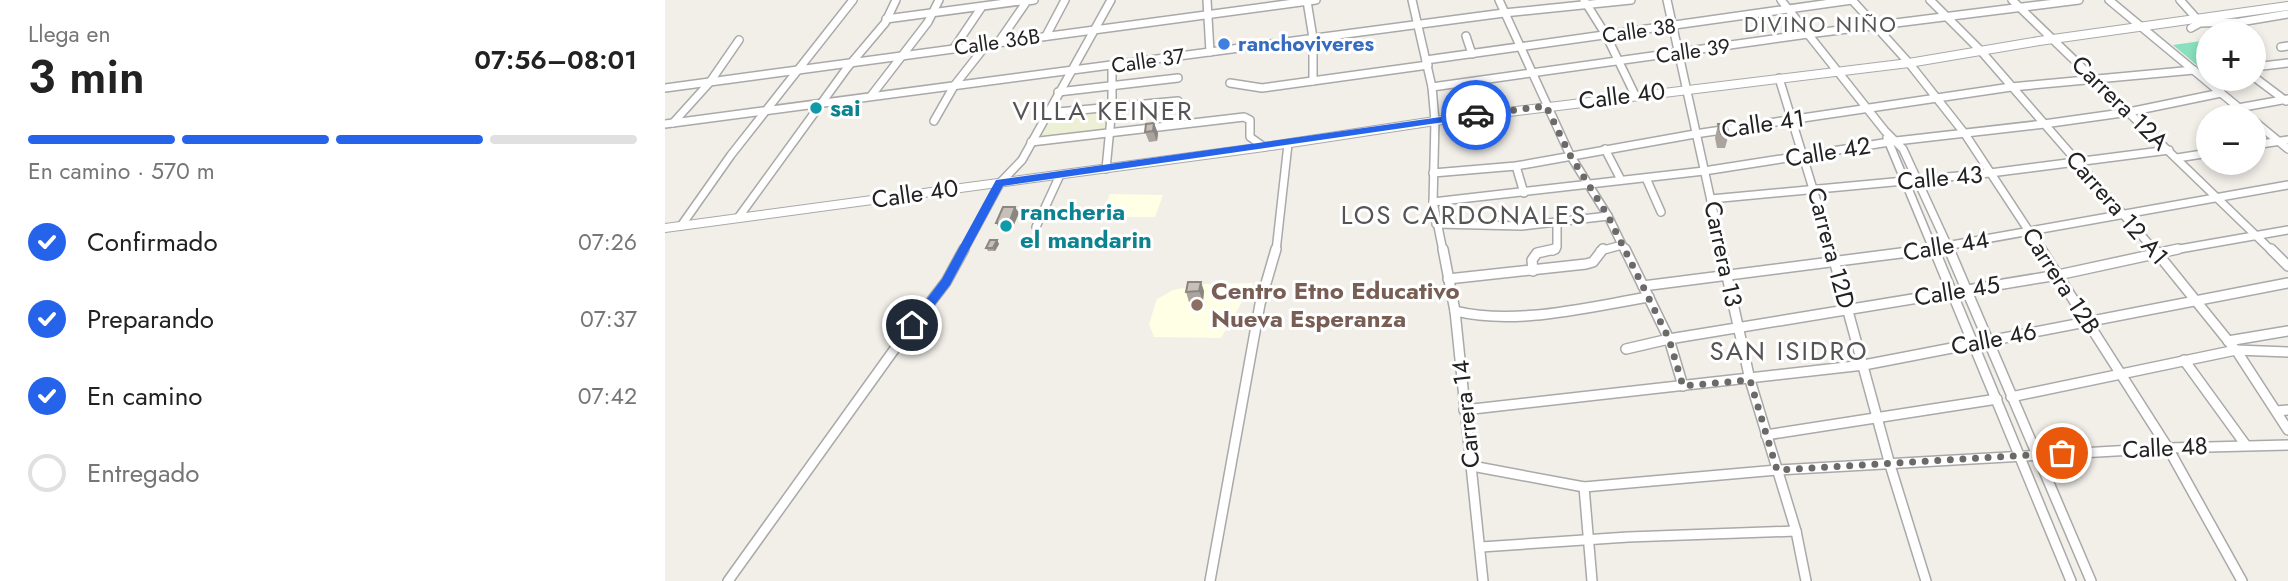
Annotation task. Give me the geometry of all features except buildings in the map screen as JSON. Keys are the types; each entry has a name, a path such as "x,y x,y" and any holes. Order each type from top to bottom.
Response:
{"street":[{"path":"681,226 852,0"},
{"path":"738,218 885,23 896,0"},
{"path":"871,96 928,22 929,15 939,0"},
{"path":"886,19 1030,0"},
{"path":"998,43 1030,0"},
{"path":"1046,36 1065,0"},
{"path":"728,581 896,347 946,282 1000,183 1022,160 1111,0"},
{"path":"1207,0 1210,52"},
{"name":"Calle 36B","path":"665,88 1316,0"},
{"name":"Carrera 14","path":"1412,0 1432,88 1435,121 1433,202 1455,311 1483,581"},
{"path":"1499,0 1570,155 1608,216 1649,297 1669,339 1683,386"},
{"name":"Calle 37","path":"669,123 1070,72 1585,1 1631,0"},
{"name":"Carrera 13","path":"1667,0 1670,26 1750,380 1796,531 1806,581"},
{"path":"1781,0 1869,109 1919,179 1986,342 2091,581"},
{"name":"Calle 38","path":"1230,83 1262,88 1472,54 1851,0"},
{"name":"Carrera 12B","path":"1851,0 1909,63 1965,134 2121,372 2168,448 2242,581"},
{"name":"Carrera 12 A1","path":"1930,0 1981,51 2157,253 2236,350 2288,430"},
{"name":"Carrera 12A","path":"2012,0 2288,266"},
{"name":"Calle 39","path":"1432,88 1808,34 2079,0"},
{"path":"2109,0 2195,70"},
{"path":"2180,0 2197,19"},
{"path":"2275,0 2287,9"},
{"path":"1307,1 1313,38 1313,81"},
{"path":"1585,1 1606,35 1635,95"},
{"path":"954,48 981,8"},
{"path":"2191,28 2200,23 2240,22 2287,9"},
{"name":"Calle 40","path":"665,228 1288,144 1546,106 1909,63 2054,39 2287,9"},
{"path":"1466,36 1472,54"},
{"path":"669,123 710,82 739,40"},
{"path":"934,121 954,86 987,44"},
{"path":"2266,66 2288,63"},
{"path":"1106,169 1112,66"},
{"name":"Calle 41","path":"1433,173 1516,166 1695,134 2011,87 2195,70"},
{"path":"1058,92 1112,88 1178,78"},
{"name":"Carrera 12D","path":"1779,78 1815,189 1890,465 1926,581"},
{"path":"2266,86 2287,101"},
{"path":"2221,93 2235,105"},
{"name":"Calle 42","path":"1433,202 1704,171 1892,141 2044,124 2221,93"},
{"path":"1047,113 1178,101"},
{"path":"2259,105 2287,101"},
{"path":"1031,142 1244,117 1250,120 1250,137 1264,147"},
{"path":"2266,129 2284,141 2288,149"},
{"path":"1892,141 1905,181 2071,581"},
{"path":"2266,143 2284,141"},
{"path":"1210,581 1261,304 1275,259 1288,144"},
{"path":"1605,149 1621,180"},
{"name":"Calle 43","path":"1711,199 1990,173 2169,150"},
{"path":"2177,158 2196,155"},
{"path":"1516,166 1524,193"},
{"path":"1036,227 1060,175"},
{"path":"1646,178 1661,212"},
{"name":"Calle 44","path":"1643,286 1834,264 1934,249 2288,186"},
{"path":"1436,224 1470,227 1556,224 1608,216"},
{"path":"1533,271 1532,260 1537,253 1553,251 1557,247 1556,224"},
{"name":"Calle 45","path":"1626,349 1669,339 2058,275 2157,253 2288,230"},
{"path":"1448,279 1586,264 1593,262 1597,252 1605,247 1622,245"},
{"name":"Calle 46","path":"1464,410 1750,380 1864,365 2288,283"},
{"path":"1456,324 1467,317 1541,312 1649,297"},
{"path":"1455,311 1467,317"},
{"path":"2228,341 2288,331"},
{"path":"2011,397 2236,350 2288,352"},
{"path":"2184,360 2245,444"},
{"path":"1766,435 1997,399"},
{"path":"2277,411 2288,410"},
{"name":"Calle 48","path":"1472,466 1584,487 1777,470 2245,444 2288,445"},
{"path":"1584,487 1592,581"},
{"path":"1481,547 1590,539 1796,531"}],"shaded area":[{"path":"1109,109 1105,132 1037,138 1049,115"},
{"path":"1110,194 1163,195 1155,217 1101,217"},
{"name":"Centro Etno Educativo Nueva Esperanza","path":"1253,283 1221,338 1154,337 1149,324 1157,299 1173,290 1206,284"}],"green space":[{"path":"2196,42 2196,64 2173,45"}],"way so far":[{"path":"1476,115 1546,106 1570,155 1608,216 1669,339 1683,386 1750,380 1777,470 2062,453"}],"place":[{"name":"ranchoviveres","path":"1224,44"},
{"name":"sai","path":"816,108"},
{"name":"rancheria el mandarin","path":"1006,226"},
{"name":"Centro Etno Educativo Nueva Esperanza","path":"1197,305"}],"district":[{"name":"DIVINO NIÑO","path":"1821,25"},
{"name":"VILLA KEINER","path":"1103,111"},
{"name":"LOS CARDONALES","path":"1464,215"},
{"name":"SAN ISIDRO","path":"1789,351"}],"route":[{"path":"912,325 946,282 1000,183 1288,144 1476,115"}]}
